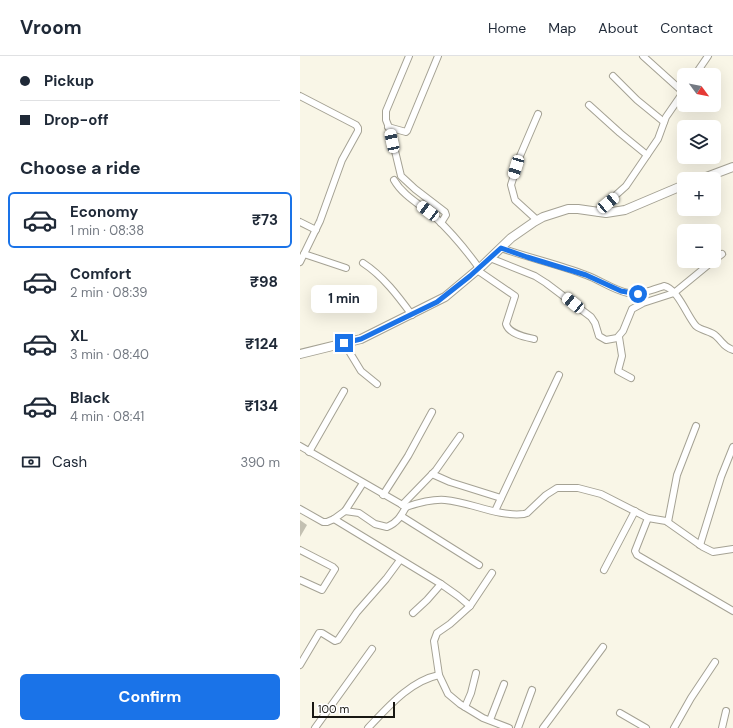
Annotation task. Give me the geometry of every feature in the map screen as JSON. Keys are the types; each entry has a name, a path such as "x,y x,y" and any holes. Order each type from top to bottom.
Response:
{"street":[{"path":"408,56 386,111 386,120 401,176 444,212 446,215 441,223"},
{"path":"388,127 402,132 408,131 438,56"},
{"path":"643,56 677,85"},
{"path":"700,68 708,56"},
{"path":"613,76 637,100 664,122"},
{"path":"300,96 356,125 358,128 357,134 342,160 316,230 302,257 346,268"},
{"path":"597,212 626,186 660,135 664,122 677,101"},
{"path":"589,105 647,155"},
{"path":"537,220 515,200 511,185 520,156 538,114"},
{"path":"719,172 733,167"},
{"path":"394,180 403,191 454,236 478,269 515,296 506,326 515,332 534,340"},
{"path":"300,354 361,339 412,315 445,296 478,269 511,238 537,220 550,214 568,209 606,213 625,210 677,188"},
{"path":"300,222 316,230"},
{"path":"501,248 586,275 610,287 628,293 638,294 664,286 671,290 696,326 714,334 723,345 733,350"},
{"path":"490,258 526,272 546,283 591,317 598,334 602,339 613,340 619,337 623,331 630,312 635,306 671,290 702,268"},
{"path":"363,263 376,273 392,289 412,315"},
{"path":"619,337 622,356 618,371 631,378"},
{"path":"344,343 361,371 377,384"},
{"path":"495,511 559,374"},
{"path":"309,452 344,391"},
{"path":"383,495 408,456 432,412"},
{"path":"668,522 677,475 696,426"},
{"path":"345,511 359,513 375,524 383,527 391,526 400,516 404,506 447,456 460,436"},
{"path":"300,446 404,506 444,500 495,511 524,514 552,490 569,487 591,490 648,518 668,522 700,545 713,552 733,549"},
{"path":"700,545 721,477 733,447"},
{"path":"432,474 445,480 501,498"},
{"path":"300,509 323,522 327,522 345,511 363,483"},
{"path":"604,570 635,511"},
{"path":"400,516 479,565"},
{"path":"648,518 636,551 637,555 733,611"},
{"path":"334,519 441,584 470,606"},
{"path":"300,550 334,567 335,569 322,590 300,580"},
{"path":"300,665 319,633 338,640 364,602 386,579 400,560"},
{"path":"492,573 470,606 435,635 436,675 448,694 465,707 509,728"},
{"path":"413,612 427,600 441,584"},
{"path":"552,728 544,726 603,647"},
{"path":"315,728 372,649"},
{"path":"674,728 716,662"},
{"path":"465,707 476,673"},
{"path":"368,728 397,699 422,681 436,675"},
{"path":"490,720 504,684"},
{"path":"518,728 532,690"},
{"path":"722,728 726,711"},
{"path":"620,713 646,728"}],"building":[{"path":"300,520 307,525 300,537"}],"route":[{"path":"344,343 361,339 437,302 482,266 501,248 586,275 621,291 638,294"}]}
